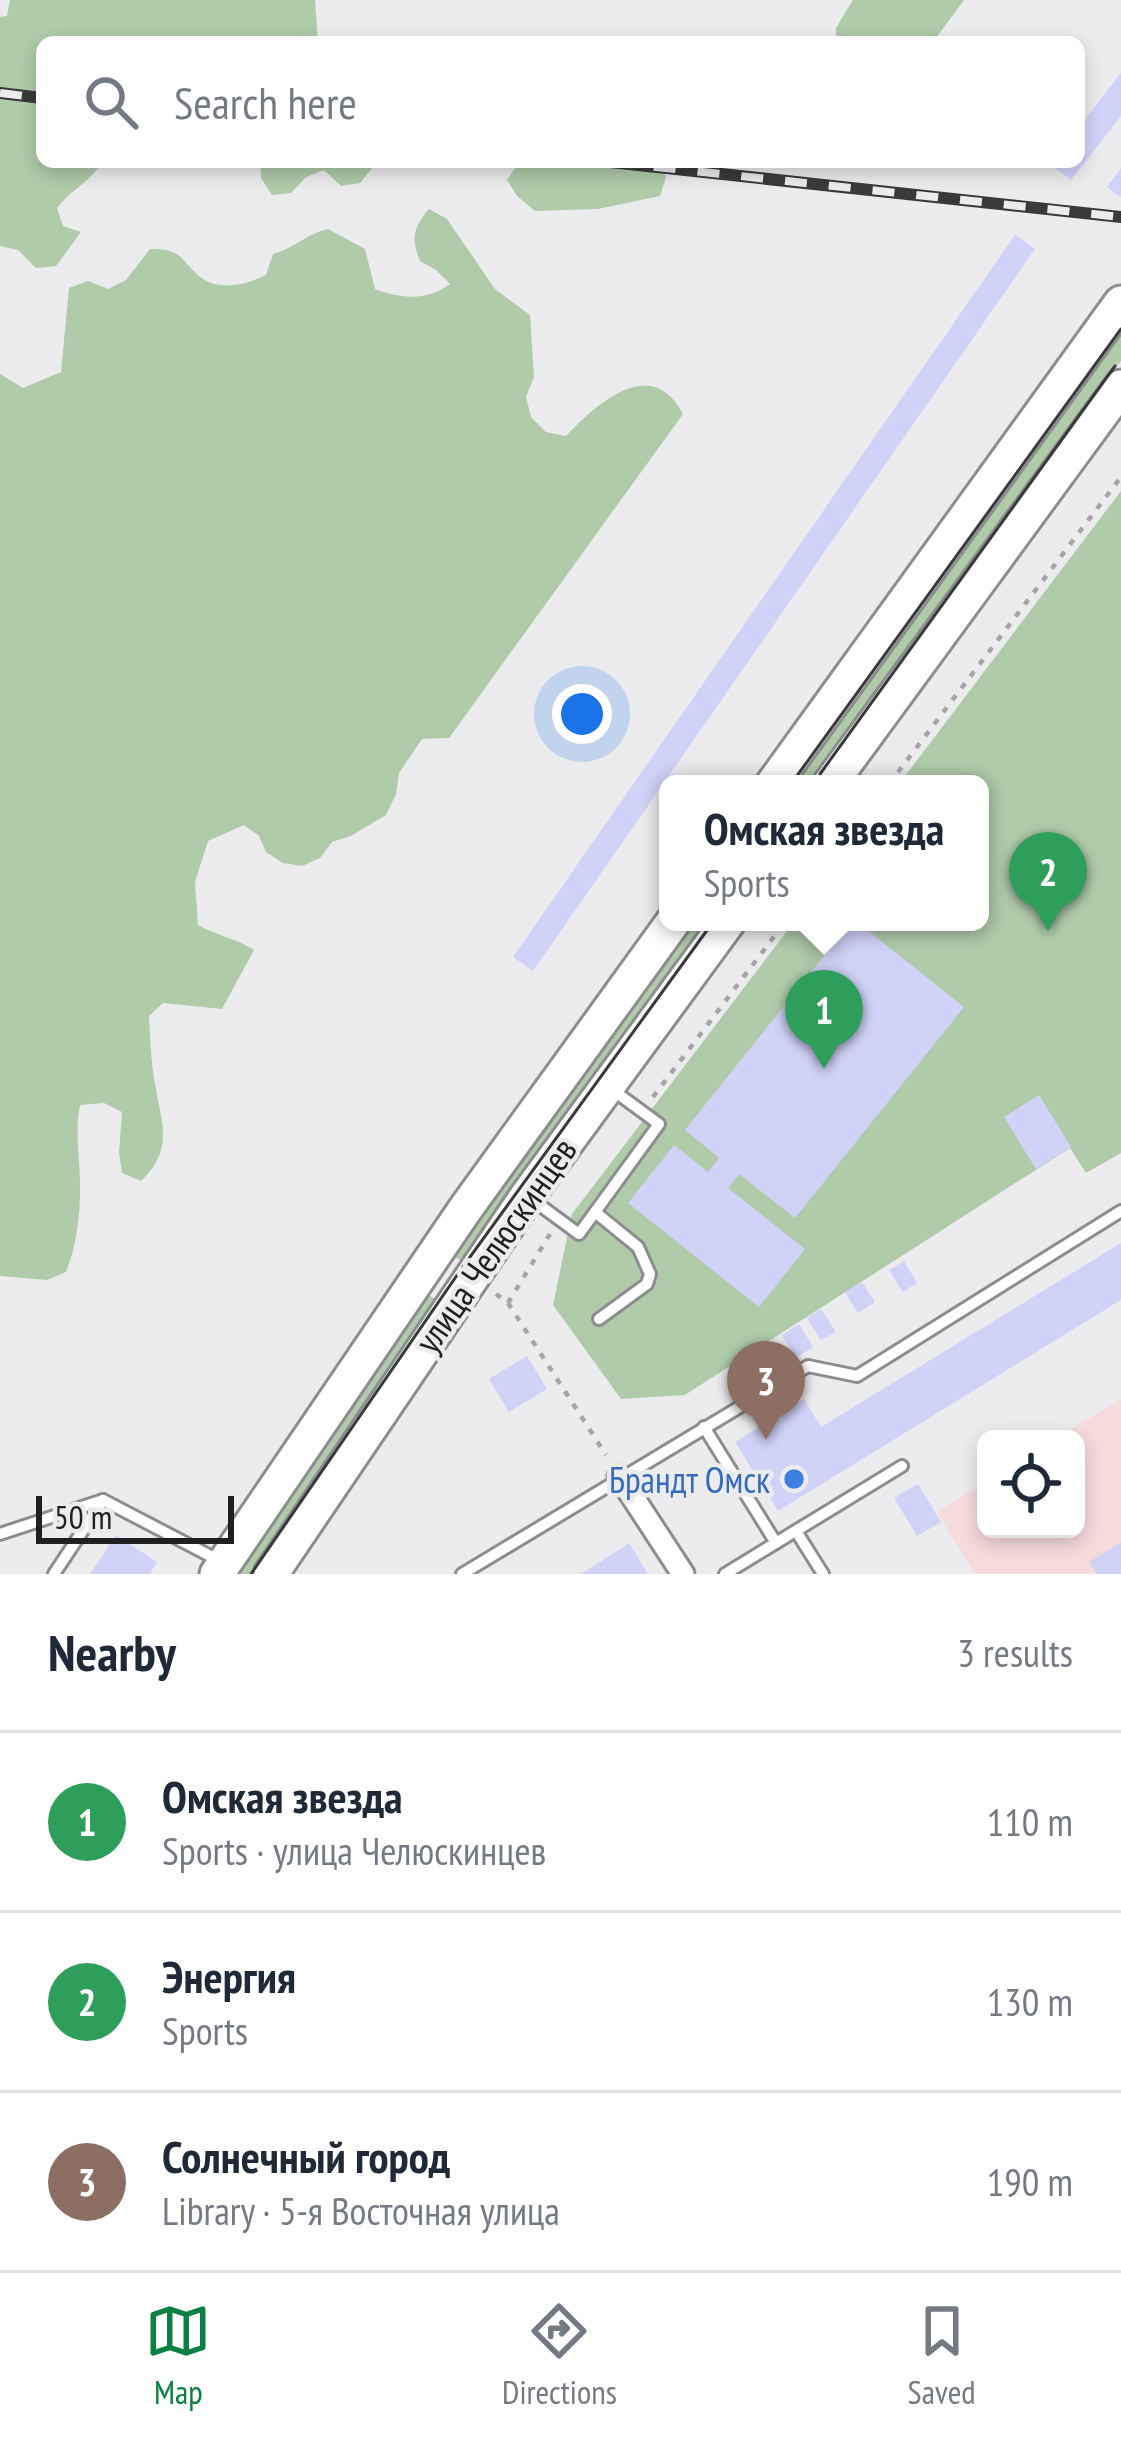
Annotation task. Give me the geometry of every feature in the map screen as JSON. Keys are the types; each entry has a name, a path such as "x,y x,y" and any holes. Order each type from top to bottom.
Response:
{"main road":[{"path":"780,775 1121,303"},
{"path":"837,775 1121,387"},
{"name":"улица Челюскинцев","path":"221,1568 466,1208 666,931"},
{"name":"улица Челюскинцев","path":"271,1574 527,1196 721,931"}],"street":[{"path":"619,1476 683,1574"}],"lane":[{"path":"527,1196 579,1234 596,1212 659,1124 608,1087"},
{"path":"461,1574 808,1366 857,1376 1121,1211"},
{"path":"596,1212 638,1247 650,1274 647,1284 599,1319"},
{"path":"704,1426 776,1543"},
{"path":"725,1574 902,1466"},
{"path":"54,1574 103,1500"},
{"path":"0,1534 103,1500 221,1568"},
{"path":"796,1531 823,1574"}],"path":[{"path":"896,775 1121,477"},
{"path":"642,1112 778,931"},
{"path":"508,1303 559,1219"},
{"path":"491,1290 508,1303 619,1476"}],"shaded area":[{"path":"1121,1399 1121,1574 975,1574 937,1512 977,1488 977,1538 1085,1538 1085,1430 1070,1430"}],"green space":[{"path":"10,0 315,0 318,36 36,36 36,168 98,168 57,208 63,226 81,232 56,266 36,268 18,250 0,246 0,17 7,16"},
{"path":"853,0 964,0 937,36 836,36"},
{"path":"260,168 372,168 360,183 341,186 324,170 306,177 291,193 272,195"},
{"path":"515,168 663,168 666,177 660,196 598,209 535,211 507,180"},
{"path":"429,209 447,219 495,289 530,315 534,377 526,397 531,417 546,432 566,436 608,399 641,386 656,387 670,396 683,414 449,738 422,739 399,773 386,815 332,842 320,858 302,866 283,863 266,852 259,836 244,825 208,841 195,882 198,925 254,950 222,1009 163,1003 149,1016 163,1136 158,1158 141,1181 122,1173 122,1112 104,1103 80,1105 78,1219 66,1272 47,1280 0,1276 0,374 23,388 61,372 69,288 88,281 108,289 126,280 150,249 174,253 206,281 232,285 266,275 273,254 328,229 365,249 375,289 404,296 433,293 450,284 420,261 417,253 415,234"},
{"path":"1121,325 1121,361 822,775 796,775"},
{"path":"1121,491 1121,1153 1086,1173 1070,1148 685,1395 621,1399 553,1305 572,1214 787,931 989,931 989,775 906,775"},
{"path":"683,931 708,931 468,1263 456,1258 454,1249"},
{"path":"423,1293 436,1299 435,1311 255,1574 231,1574"}],"building":[{"path":"1121,73 1121,116 1085,162 1085,119"},
{"path":"1055,168 1080,168 1071,180"},
{"path":"1121,168 1121,197 1107,187"},
{"path":"1015,235 1035,249 669,775 659,775 659,790 533,971 513,957"},
{"path":"844,931 868,931 964,1007 795,1218 739,1174 728,1188 805,1249 759,1307 628,1203 674,1145 708,1172 719,1158 685,1130"},
{"path":"1039,1095 1071,1147 1036,1169 1004,1117"},
{"path":"1121,1243 1121,1300 778,1511 735,1442 804,1399 821,1427"},
{"path":"904,1261 917,1283 903,1292 889,1270"},
{"path":"862,1282 875,1302 858,1313 845,1292"},
{"path":"821,1309 836,1332 821,1340 807,1318"},
{"path":"799,1324 813,1347 796,1358 782,1335"},
{"path":"527,1356 547,1389 509,1412 489,1379"},
{"path":"918,1484 941,1522 917,1536 894,1498"},
{"path":"116,1535 157,1562 150,1574 90,1574"},
{"path":"1121,1542 1121,1574 1097,1574 1089,1562"},
{"path":"629,1543 648,1574 580,1574 600,1562"}],"tram line":[{"path":"798,775 1121,329"},
{"path":"820,774 1115,366"},
{"path":"251,1574 462,1268 706,931"}],"railway":[{"path":"0,93 36,97"},
{"path":"666,168 1121,217"}],"place":[{"name":"Энергия","path":"1048,931"},
{"name":"Омская звезда","path":"824,1069"},
{"name":"Солнечный город","path":"766,1440"},
{"name":"Брандт Омск","path":"794,1479"}]}
